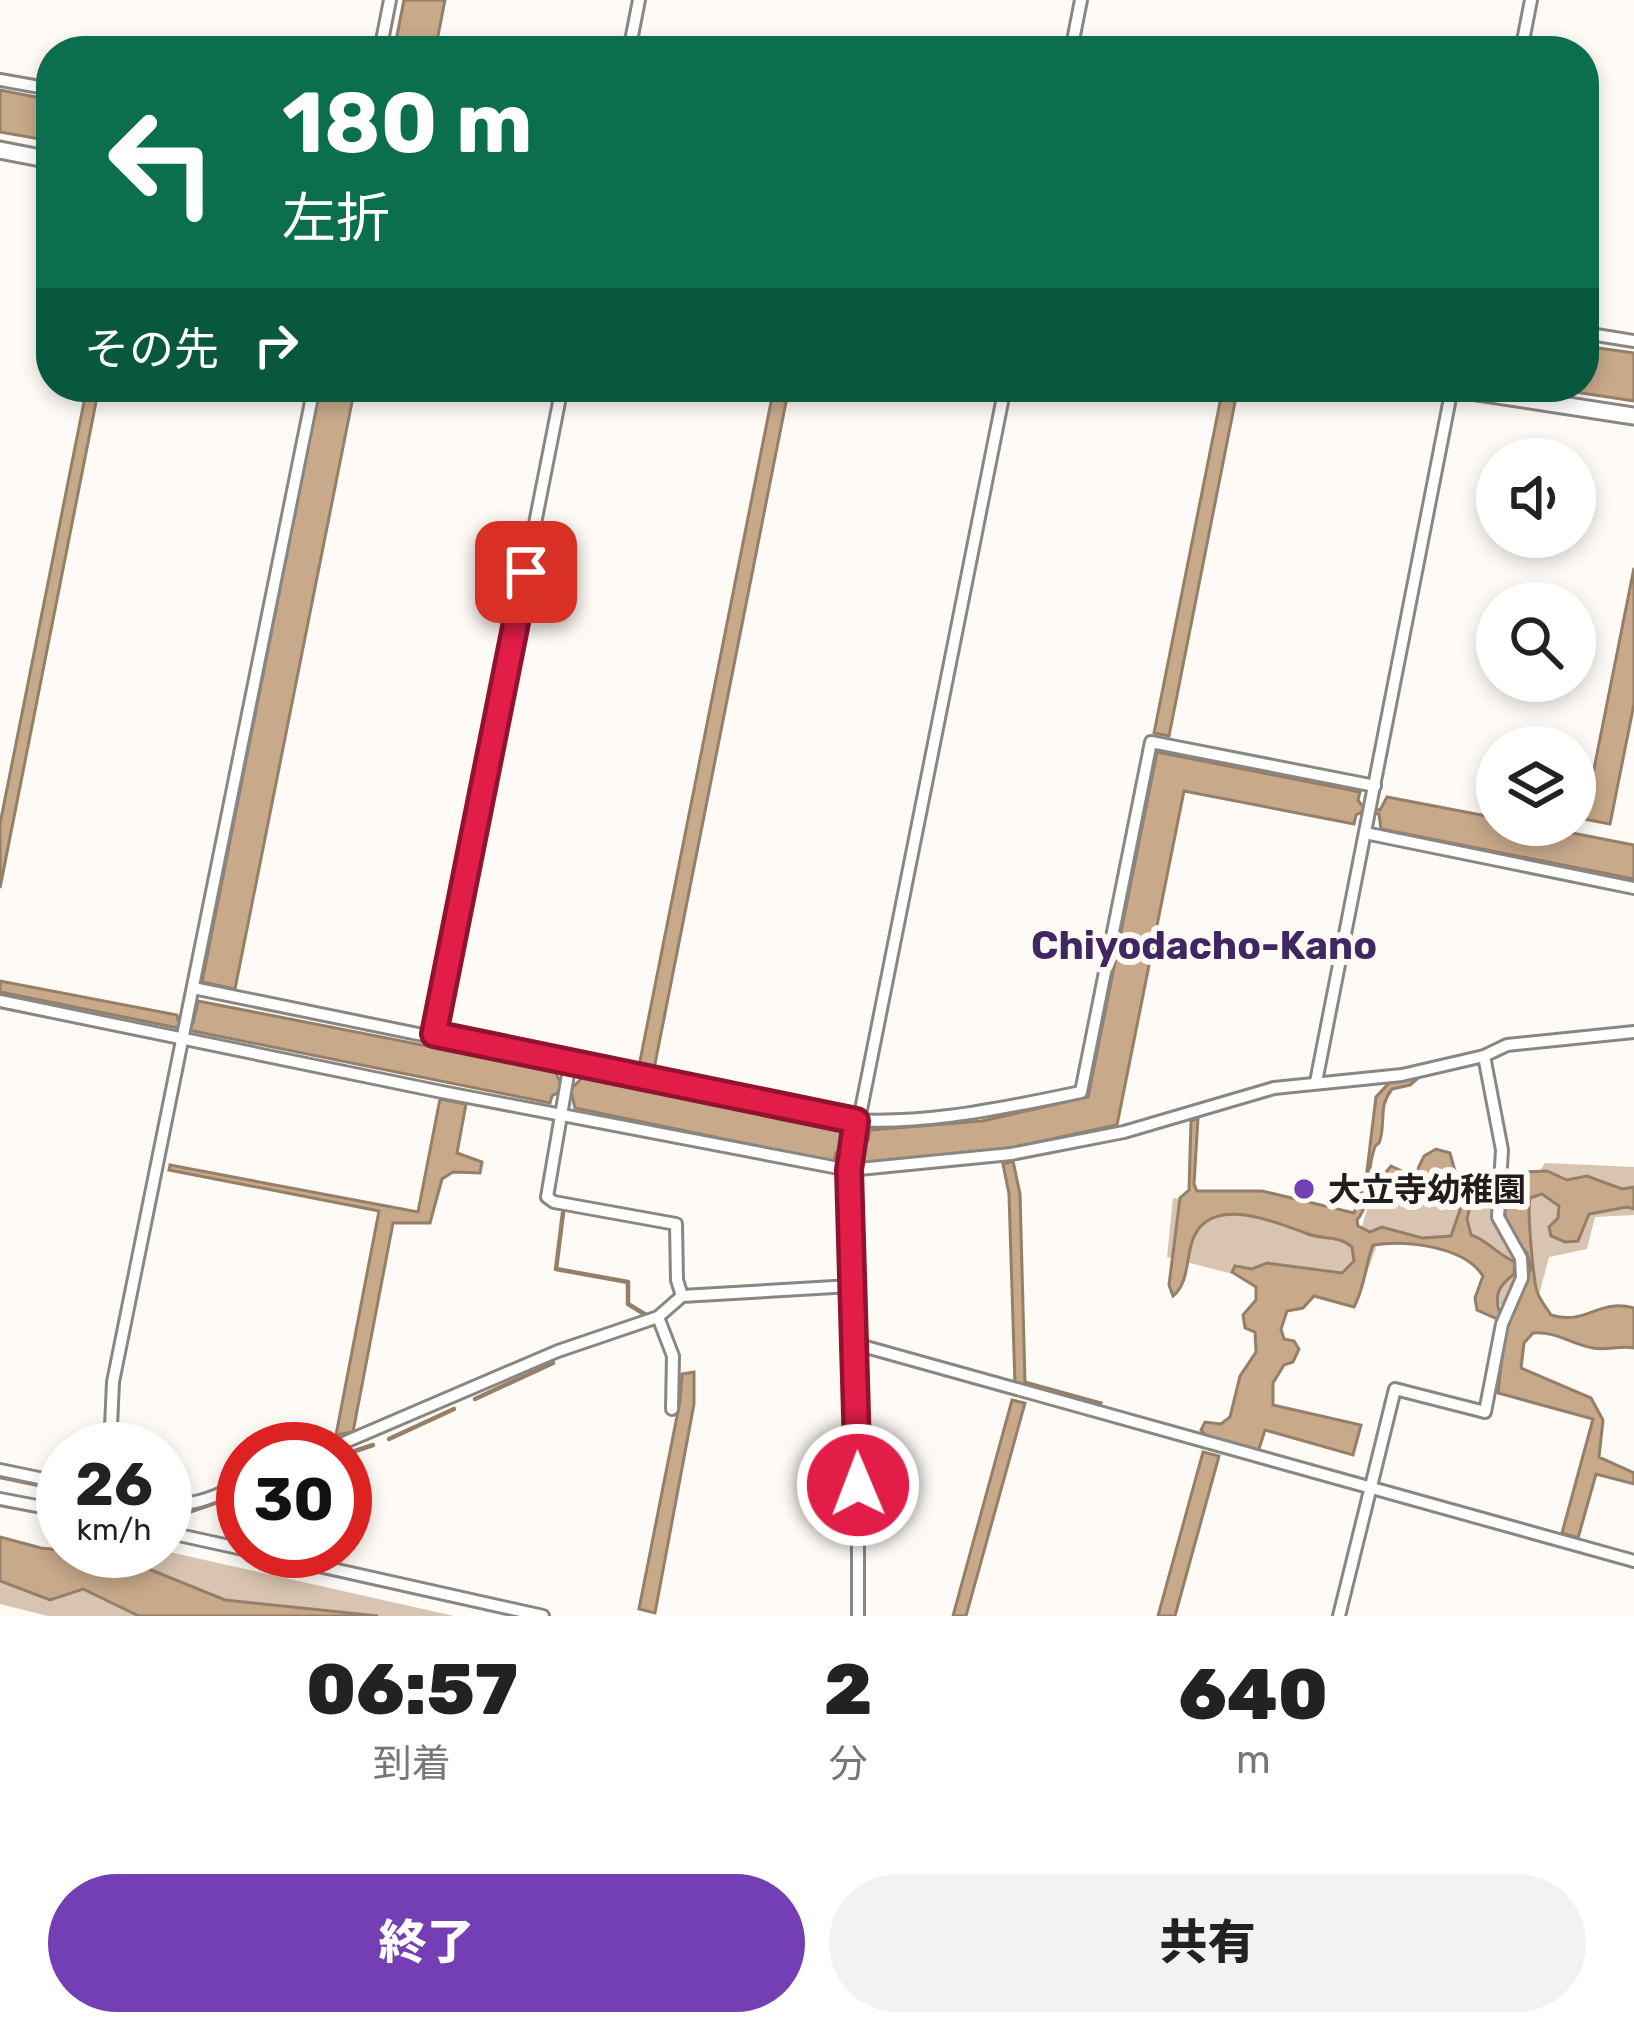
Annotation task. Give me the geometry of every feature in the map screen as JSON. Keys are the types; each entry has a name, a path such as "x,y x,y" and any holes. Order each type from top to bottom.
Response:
{"street":[{"path":"383,36 390,0"},
{"path":"631,36 639,0"},
{"path":"1074,36 1082,0"},
{"path":"1524,36 1531,0"},
{"path":"0,80 36,86"},
{"path":"0,150 36,157"},
{"path":"1599,336 1634,341"},
{"path":"111,1422 113,1382 311,402"},
{"path":"434,1034 559,402"},
{"path":"858,1616 849,1170 1002,402"},
{"path":"1316,1082 1445,402"},
{"path":"1541,402 1634,416"},
{"path":"193,988 856,1121 985,1112 1081,1092 1150,742 1376,786"},
{"path":"1365,833 1634,888"},
{"path":"0,1000 185,1028 560,1113 849,1170 1011,1154 1093,1140 1274,1088 1402,1075 1484,1056 1507,1045 1634,1032"},
{"path":"1339,1616 1395,1389 1485,1412 1505,1318 1522,1278 1521,1258 1498,1217 1502,1150 1484,1056"},
{"path":"570,1063 547,1197 676,1224 677,1280 682,1296"},
{"path":"372,1431 558,1351 658,1317 682,1296 851,1286"},
{"path":"658,1317 673,1356 671,1409"},
{"path":"854,1348 866,1347 1634,1561"},
{"path":"0,1470 36,1477"},
{"path":"0,1499 36,1506"},
{"path":"372,1578 543,1616"}],"shaded area":[{"path":"404,0 445,0 438,36 397,36"},
{"path":"0,90 36,97 36,138 0,132"},
{"path":"1599,348 1634,353 1634,401 1599,396"},
{"path":"84,402 96,402 0,888 0,824"},
{"path":"317,402 352,402 235,989 202,982"},
{"path":"771,402 786,402 653,1074 638,1071"},
{"path":"1220,402 1235,402 1169,736 1154,733"},
{"path":"1634,568 1634,704 1610,824 1596,821 1596,759"},
{"path":"1157,752 1360,792 1363,807 1380,810 1387,797 1476,814 1476,846 1596,846 1596,838 1634,845 1634,879 1381,829 1379,814 1362,812 1354,824 1184,791 1117,1125 1005,1149 864,1164 860,1151 843,1148 834,1162 575,1108 572,1095 559,1092 550,1103 0,992 0,981 177,1015 178,1020 193,1023 198,1001 555,1071 561,1084 574,1086 583,1077 842,1127 845,1142 862,1145 870,1130 982,1121 1088,1097"},
{"path":"1418,1078 1392,1089 1385,1101 1358,1226 1370,1232 1382,1227 1422,1238 1451,1236 1460,1210 1459,1195 1450,1190 1436,1199 1391,1180 1386,1172 1391,1166 1406,1173 1417,1171 1424,1156 1436,1149 1450,1153 1456,1175 1472,1183 1492,1179 1491,1191 1473,1193 1467,1219 1471,1235 1515,1262 1514,1274 1498,1294 1499,1311 1511,1316 1531,1268 1527,1253 1509,1234 1505,1182 1524,1172 1547,1171 1567,1180 1587,1176 1622,1189 1634,1187 1634,1209 1589,1214 1578,1241 1551,1236 1549,1227 1558,1218 1559,1206 1542,1194 1530,1198 1536,1288 1551,1315 1574,1317 1610,1306 1634,1308 1634,1348 1593,1348 1542,1333 1533,1333 1524,1343 1521,1368 1591,1398 1603,1420 1599,1457 1634,1473 1634,1484 1596,1474 1578,1538 1562,1533 1593,1419 1498,1393 1506,1323 1477,1310 1475,1298 1483,1276 1449,1252 1417,1245 1373,1245 1354,1307 1314,1296 1303,1308 1287,1311 1281,1329 1284,1339 1294,1341 1299,1349 1273,1383 1273,1405 1361,1425 1353,1455 1265,1430 1258,1452 1208,1438 1201,1430 1205,1422 1221,1424 1230,1417 1240,1376 1256,1352 1255,1332 1245,1328 1243,1315 1256,1300 1256,1287 1232,1272 1235,1266 1252,1269 1267,1263 1342,1273 1354,1261 1352,1247 1342,1241 1253,1216 1223,1215 1211,1219 1195,1235 1183,1281 1173,1296 1169,1285 1180,1198 1189,1190 1191,1121 1198,1118 1197,1191 1262,1191 1354,1213 1366,1179 1376,1097 1389,1083"},
{"path":"440,1099 466,1104 457,1153 482,1162 480,1173 453,1172 442,1179 430,1223 393,1223 355,1422 338,1422 379,1211 169,1170 170,1165 418,1212"},
{"path":"1013,1161 1020,1194 1025,1382 1101,1403 1098,1408 1015,1385 1009,1194 1003,1164"},
{"path":"1545,1163 1634,1167 1634,1215 1595,1217 1587,1249 1549,1257 1534,1314 1478,1299 1492,1259 1382,1231 1355,1306 1167,1257 1173,1198 1362,1226 1378,1173 1435,1194 1450,1181 1525,1193"},
{"path":"694,1372 694,1404 655,1613 639,1609 682,1374"},
{"path":"1012,1400 1025,1403 966,1616 953,1616"},
{"path":"1203,1452 1219,1456 1175,1616 1158,1616"},
{"path":"0,1537 36,1547 36,1578 171,1578 225,1600 378,1616 139,1616 83,1589 50,1600 0,1581"},
{"path":"192,1557 216,1562 216,1578 285,1578 454,1616 378,1616 225,1600 171,1578 192,1578"},
{"path":"0,1581 50,1600 83,1589 139,1616 48,1616 0,1604"}],"waterway":[{"path":"563,1213 556,1269 628,1282 628,1304 646,1315"},
{"path":"475,1399 553,1363"},
{"path":"389,1439 454,1409"},
{"path":"0,1477 36,1484"},
{"path":"192,1511 216,1502"}],"place":[{"name":"大立寺幼稚園","path":"1304,1189"}],"district":[{"name":"Chiyodacho-Kano","path":"1204,946"}],"route":[{"path":"526,572 434,1034 856,1121 849,1170 858,1485"}]}
